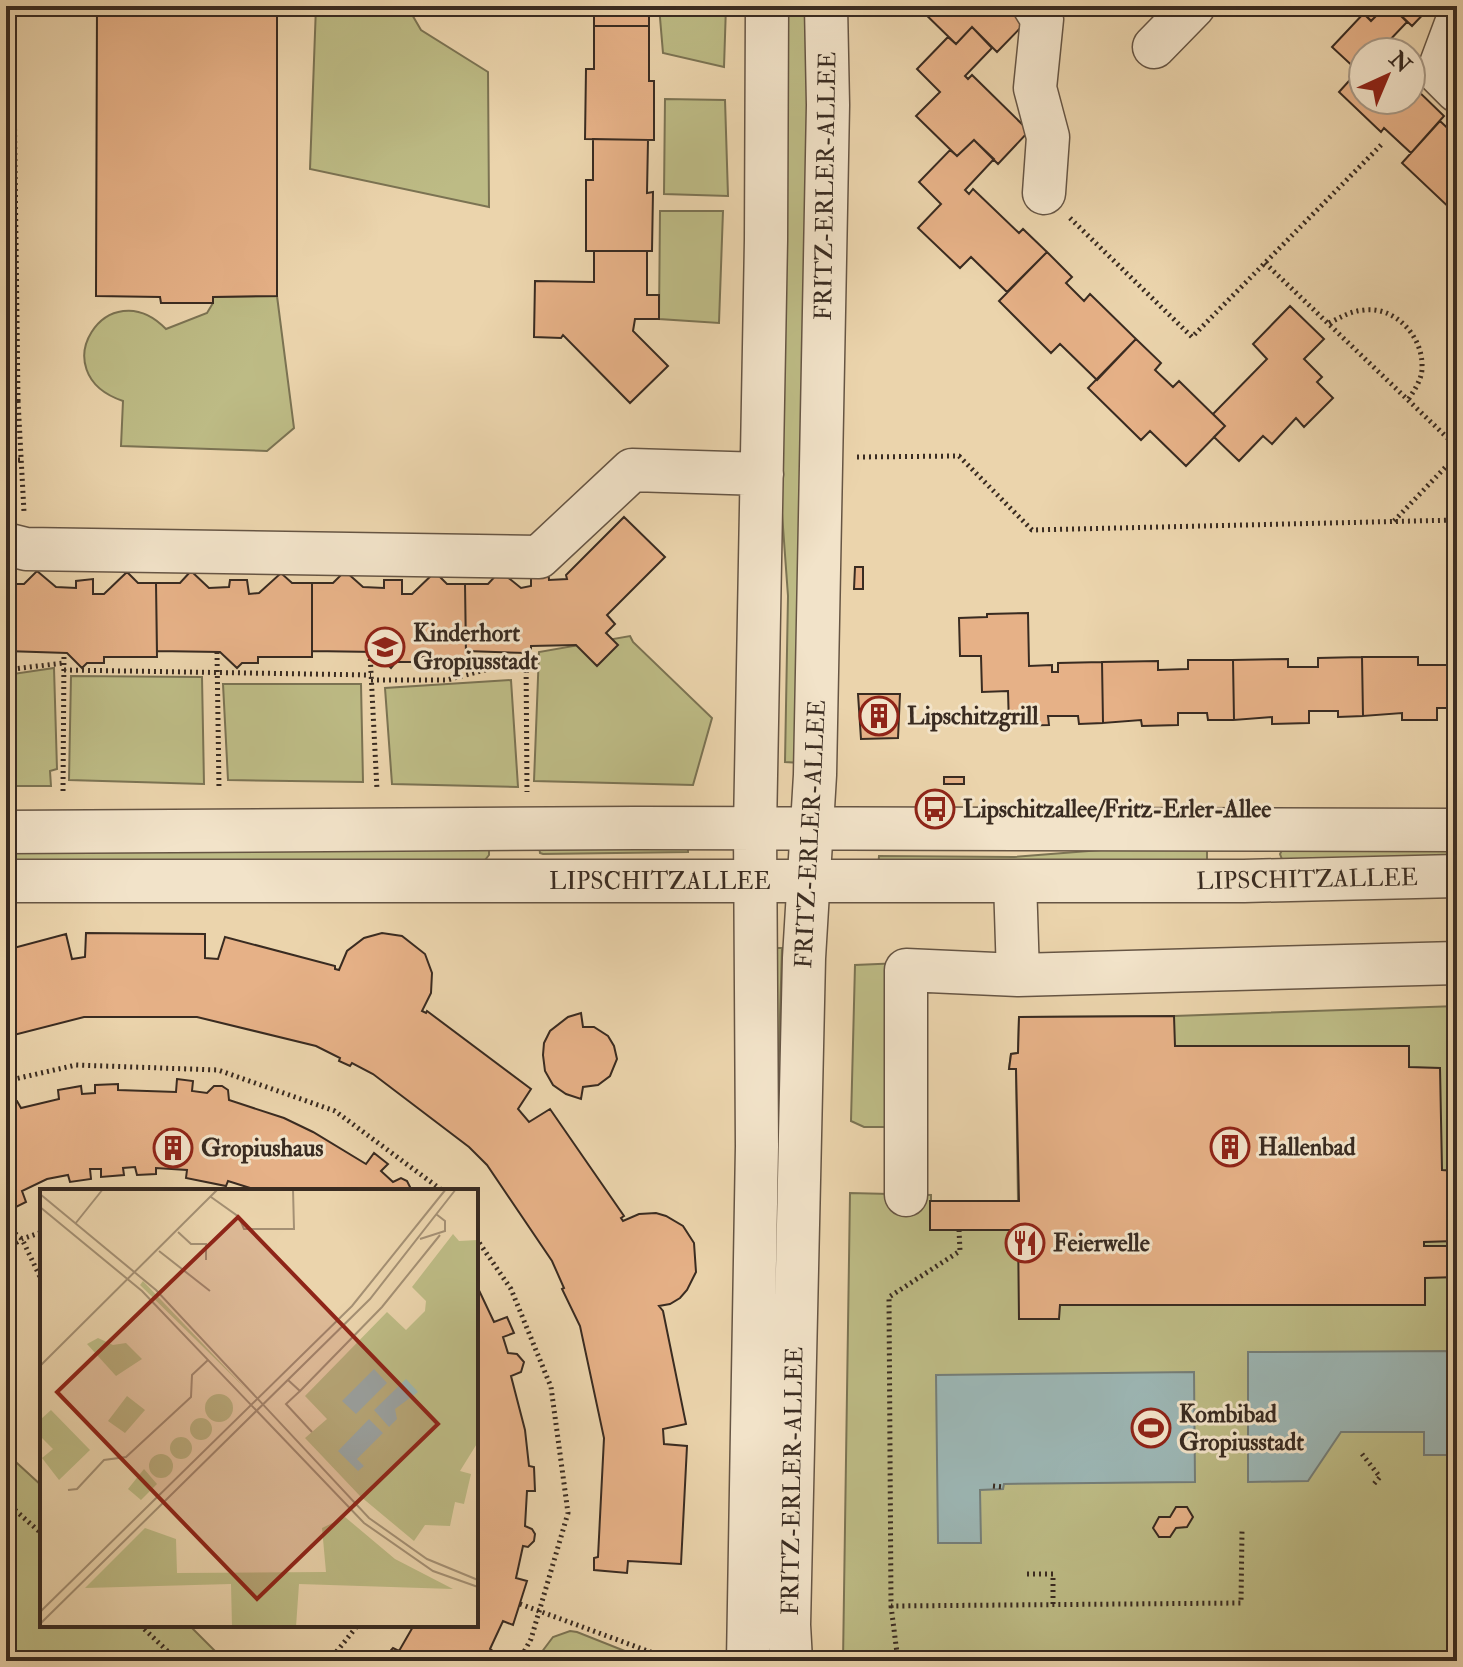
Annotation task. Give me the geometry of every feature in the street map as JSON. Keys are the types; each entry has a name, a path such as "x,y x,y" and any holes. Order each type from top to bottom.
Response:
{"street":[{"name":"FRITZ-ERLER-ALLEE","path":"748,1643 757,1146 755,829 767,6"},
{"name":"FRITZ-ERLER-ALLEE","path":"790,1643 800,1147 808,881 813,829 827,121 826,6"},
{"path":"1034,6 1042,19 1035,88 1048,137 1044,193"},
{"path":"1154,47 1194,6"},
{"path":"1457,21 1438,72 1457,91"},
{"path":"16,547 539,557 632,470 762,474"},
{"path":"515,881 521,811"},
{"name":"LIPSCHITZALLEE","path":"6,832 521,811 755,829 1457,830"},
{"path":"1242,830 1244,881"},
{"name":"LIPSCHITZALLEE","path":"6,881 1244,881 1457,876"},
{"path":"1015,881 1018,975"},
{"path":"906,1195 906,970 1018,975 1457,963"},
{"path":"757,1146 800,1147"},
{"path":"748,1643 790,1643"}],"path":[{"path":"10,10 18,401 22,460 16,547"},
{"path":"1044,193 1192,337 1383,143"},
{"path":"1265,263 1457,447"},
{"path":"1329,323 1348,313 1368,309 1389,313 1405,325 1418,344 1423,366 1408,400"},
{"path":"6,401 18,401"},
{"path":"1393,522 1457,455"},
{"path":"857,457 959,456 1032,530 1457,520"},
{"path":"6,460 22,460"},
{"path":"217,652 219,789"},
{"path":"63,791 64,653"},
{"path":"370,653 377,790"},
{"path":"64,670 447,680 526,656 521,811"},
{"path":"6,670 63,663"},
{"path":"6,1081 76,1065 218,1070 335,1111 440,1189"},
{"path":"6,1226 22,1239 40,1277"},
{"path":"898,1661 891,1606 889,1297 960,1251 959,1230"},
{"path":"6,1249 40,1233"},
{"path":"478,1241 511,1289 551,1387 568,1513 531,1639 519,1661"},
{"path":"1362,1454 1380,1477 1372,1486"},
{"path":"993,1486 1004,1487"},
{"path":"6,1502 40,1532"},
{"path":"891,1606 1241,1603 1242,1530"},
{"path":"1027,1574 1053,1574 1053,1604"},
{"path":"520,1604 675,1661"},
{"path":"142,1627 178,1661"},
{"path":"329,1661 356,1627"}],"shaded area":[{"path":"316,6 407,6 421,30 488,72 489,207 310,169"},
{"path":"659,6 726,6 724,67 663,53"},
{"path":"784,6 809,6 801,763 785,762 788,596 780,486"},
{"path":"665,99 725,100 728,196 664,194"},
{"path":"660,211 723,211 719,323 659,319"},
{"path":"277,296 294,428 267,451 121,446 123,401 99,387 87,370 85,350 92,332 105,318 123,311 144,314 166,329 207,313 213,297"},
{"path":"630,636 712,718 693,785 534,781 539,652"},
{"path":"54,668 57,769 50,771 51,786 6,786 6,675"},
{"path":"71,676 202,677 204,784 69,780"},
{"path":"511,680 518,787 392,784 385,688"},
{"path":"223,684 361,684 363,782 228,780"},
{"path":"688,840 688,852 543,854 539,845"},
{"path":"1457,846 1457,861 1283,862 1280,854 1283,848"},
{"path":"6,847 489,848 489,855 485,860 401,866 6,866"},
{"path":"1114,849 1207,850 1207,861 878,869 879,856 1014,857"},
{"path":"766,948 782,948 777,1120"},
{"path":"901,963 893,1127 864,1127 851,1121 855,965"},
{"name":"Kombibad Gropiusstadt","path":"1457,1006 1457,1661 843,1661 850,1193 931,1195 931,1201 1018,1201 1016,1069 1009,1069 1011,1054 1018,1053 1019,1017 1174,1016"},
{"path":"6,1453 40,1484 40,1627 191,1627 225,1661 6,1661"},
{"path":"570,1631 650,1661 535,1661 553,1637"}],"water":[{"path":"1457,1351 1457,1455 1424,1455 1424,1432 1341,1432 1308,1481 1248,1482 1248,1352"},
{"path":"1194,1372 1195,1482 1004,1484 1003,1489 980,1490 981,1543 938,1543 936,1375"}],"building":[{"path":"97,6 277,6 277,296 213,297 213,303 161,303 160,297 96,296"},
{"path":"594,6 649,6 649,26 594,26"},
{"path":"917,6 1017,6 1030,18 997,52 972,27 956,44"},
{"path":"1356,6 1386,6 1371,21"},
{"path":"1386,6 1391,6 1407,22 1394,36 1347,36 1347,61 1332,47 1364,13 1371,21"},
{"path":"1391,6 1431,6 1412,26"},
{"path":"594,26 649,26 649,81 654,81 654,140 585,139 586,69 594,69"},
{"path":"972,27 992,48 965,76 968,79 972,75 1029,131 998,164 974,140 957,156 916,116 940,92 917,69 948,37 956,44"},
{"path":"1347,83 1347,100 1339,92"},
{"path":"1427,100 1444,116 1411,153 1384,128 1381,132 1364,116 1427,116"},
{"path":"1440,121 1457,137 1457,215 1402,163"},
{"path":"593,139 648,140 647,193 653,192 652,251 586,251 586,180 593,180"},
{"path":"974,140 994,159 965,190 969,194 973,189 1019,233 1023,229 1047,252 1007,292 971,257 960,268 918,228 941,204 919,182 950,150 957,156"},
{"path":"594,251 647,251 647,295 659,295 659,319 635,319 633,331 668,366 630,403 563,335 561,338 534,337 535,281 594,282"},
{"path":"1047,252 1072,277 1066,283 1084,301 1090,294 1136,339 1097,380 1060,344 1051,353 999,301"},
{"path":"1290,306 1324,339 1304,359 1322,377 1317,382 1333,398 1304,427 1296,418 1272,444 1263,436 1239,461 1214,437 1225,426 1213,414 1267,359 1253,344"},
{"path":"1136,339 1161,363 1155,370 1173,387 1179,381 1225,426 1186,466 1150,431 1141,440 1088,388"},
{"path":"624,517 665,557 607,615 615,624 606,633 618,645 597,666 576,645 531,646 526,653 466,651 465,584 488,584 500,571 521,588 531,586 531,569 548,567 549,580 567,579 566,575"},
{"path":"855,567 863,567 863,589 854,589"},
{"path":"37,571 56,587 76,588 76,581 93,579 93,594 104,594 127,572 138,583 156,583 157,657 104,657 104,663 87,663 82,668 67,653 6,651 6,584 24,584"},
{"path":"191,571 209,588 229,587 230,580 247,580 249,594 259,593 281,573 292,583 312,583 312,657 258,657 258,663 242,663 237,668 220,652 157,651 156,583 180,583"},
{"path":"345,571 363,587 384,588 384,580 402,580 402,594 412,594 435,572 447,584 465,584 466,657 413,657 413,662 396,662 391,668 376,652 312,651 312,583 333,583"},
{"path":"1028,613 1029,666 1052,665 1052,672 1058,672 1058,663 1102,662 1103,723 1079,724 1078,716 1048,716 1049,725 1009,726 1008,691 982,692 981,656 960,656 959,618"},
{"path":"1447,655 1457,655 1457,708 1437,708 1437,720 1402,720 1402,713 1363,716 1362,657 1418,657 1418,665 1447,665"},
{"path":"1362,657 1363,716 1338,717 1338,711 1309,711 1309,723 1272,724 1272,717 1234,720 1233,660 1288,659 1288,667 1318,667 1318,658"},
{"path":"1188,660 1233,660 1234,720 1208,720 1207,713 1178,713 1178,725 1142,726 1141,720 1103,723 1102,662 1158,661 1158,670 1188,669"},
{"name":"Lipschitzgrill","path":"858,694 900,694 898,738 861,739"},
{"path":"944,777 964,777 964,784 944,784"},
{"path":"86,933 205,934 205,958 218,959 225,937 335,966 339,970 347,951 364,938 382,933 402,936 425,954 432,973 431,993 422,1011 427,1011 531,1089 518,1109 529,1122 550,1109 624,1216 621,1218 623,1221 639,1214 656,1213 683,1226 694,1243 696,1272 680,1298 659,1306 663,1311 686,1424 663,1429 664,1444 687,1446 681,1564 628,1561 627,1573 594,1570 594,1558 598,1557 604,1438 580,1326 552,1261 487,1165 469,1147 373,1074 352,1063 350,1066 339,1061 340,1058 316,1046 197,1017 84,1017 6,1037 6,950 66,934 72,959 85,957"},
{"path":"581,1013 583,1027 594,1027 608,1036 617,1059 610,1076 598,1085 583,1087 581,1099 553,1085 545,1071 543,1055 550,1031 568,1017"},
{"name":"Hallenbad","path":"1174,1016 1175,1046 1409,1046 1409,1067 1440,1068 1442,1170 1457,1171 1455,1241 1424,1242 1424,1246 1457,1246 1457,1277 1425,1278 1425,1305 1060,1305 1059,1319 1019,1319 1018,1230 930,1230 930,1201 1019,1201 1016,1069 1009,1069 1011,1054 1018,1053 1019,1017"},
{"name":"Gropiushaus","path":"177,1079 193,1081 192,1091 207,1093 214,1086 222,1086 228,1090 229,1100 284,1118 366,1164 374,1153 388,1164 381,1171 393,1182 401,1178 407,1181 411,1189 250,1189 228,1181 226,1186 186,1178 187,1170 156,1168 156,1174 137,1175 135,1167 123,1168 124,1175 101,1177 101,1169 90,1169 91,1179 70,1182 68,1175 47,1179 22,1191 26,1202 6,1212 6,1102 17,1101 21,1108 59,1099 58,1090 81,1086 82,1094 95,1093 95,1085 118,1084 118,1090 176,1092"},
{"path":"1447,1120 1457,1120 1457,1160 1448,1160"},
{"path":"478,1288 494,1322 507,1317 514,1333 503,1337 508,1353 517,1354 524,1362 521,1372 511,1376 525,1430 529,1466 534,1467 535,1491 527,1491 525,1526 535,1534 534,1541 528,1547 523,1546 516,1578 527,1581 513,1625 503,1621 490,1649 496,1653 496,1661 381,1661 393,1648 399,1651 413,1627 478,1627"},
{"path":"1176,1507 1187,1507 1193,1517 1187,1527 1176,1528 1170,1537 1159,1537 1153,1528 1159,1517 1170,1517"}],"place":[{"name":"Kinderhort Gropiusstadt","path":"385,647"},
{"name":"Lipschitzgrill","path":"879,716"},
{"name":"Lipschitzallee/Fritz-Erler-Allee","path":"935,809"},
{"name":"Hallenbad","path":"1230,1147"},
{"name":"Gropiushaus","path":"173,1148"},
{"name":"Feierwelle","path":"1025,1243"},
{"name":"Kombibad Gropiusstadt","path":"1151,1428"}]}
